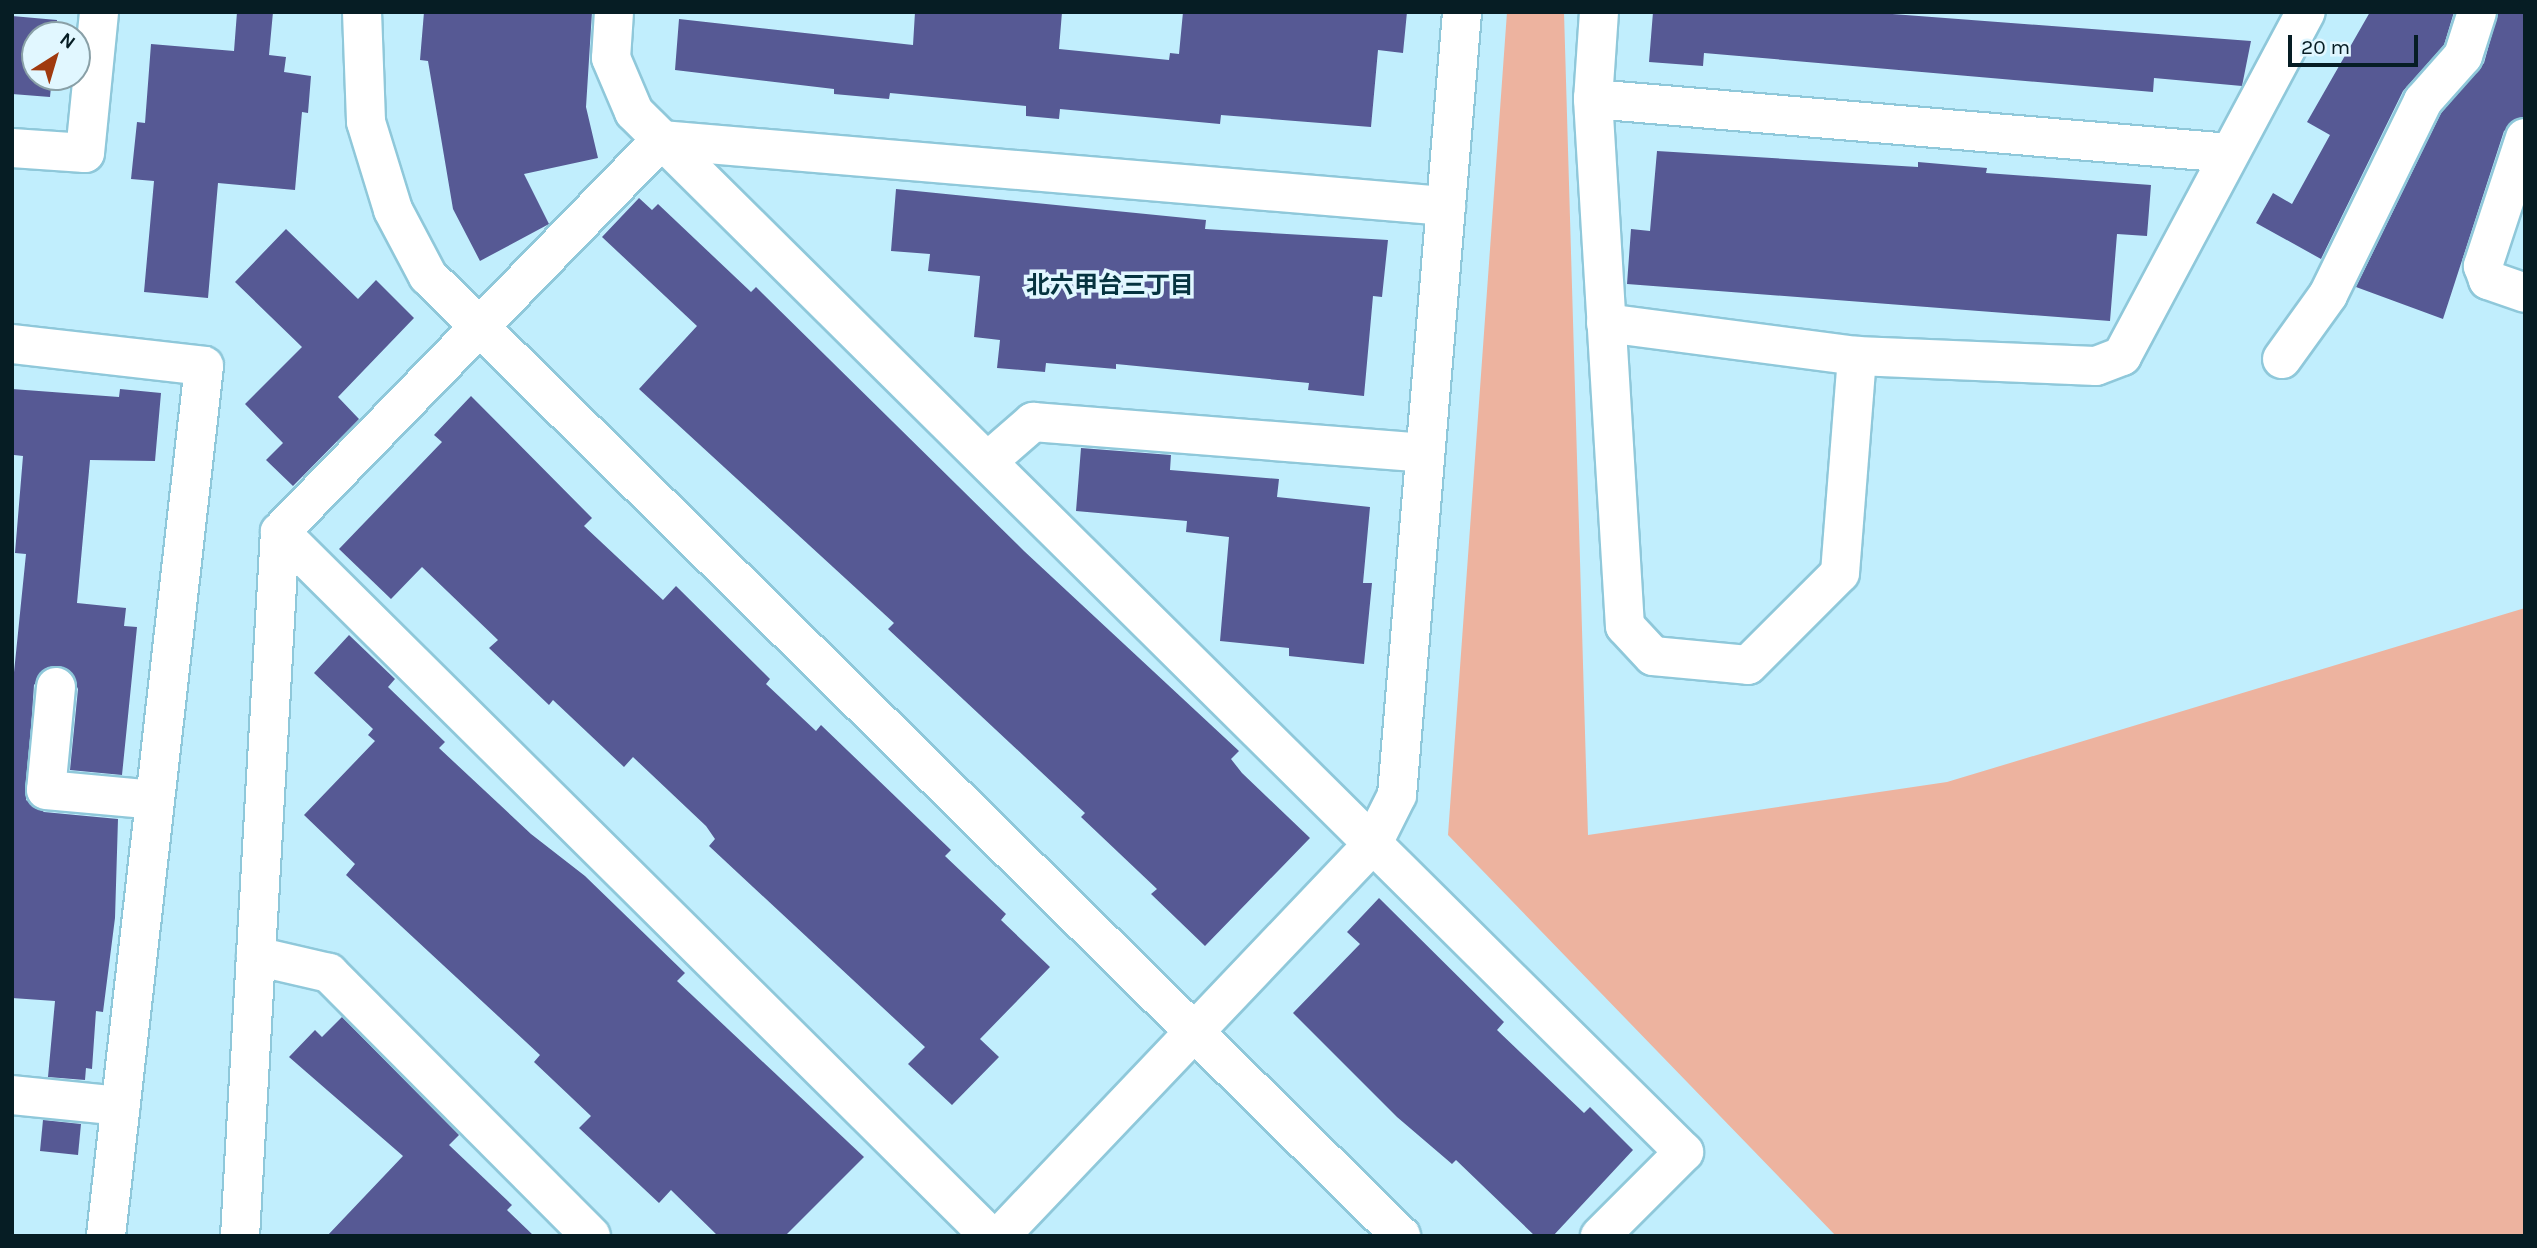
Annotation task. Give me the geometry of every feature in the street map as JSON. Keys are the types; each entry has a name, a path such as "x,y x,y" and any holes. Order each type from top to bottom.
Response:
{"street":[{"path":"12,148 85,153 99,12"},
{"path":"362,12 366,122 393,210 428,276 480,332 1401,1236"},
{"path":"614,12 611,58 634,112 1684,1152 1600,1236"},
{"path":"1000,1236 1372,845 1397,795 1462,12"},
{"path":"1599,12 1593,99 1625,626 1653,656 1748,664 1840,573 1857,356"},
{"path":"1606,323 1857,356 2096,366 2122,356 2306,12"},
{"path":"2282,359 2328,295 2423,101 2463,57 2477,12"},
{"path":"1593,99 2229,153"},
{"path":"2525,138 2483,266 2488,280 2525,293"},
{"path":"240,1236 280,532 480,332 661,140"},
{"path":"661,140 1446,206"},
{"path":"12,344 204,366 106,1236"},
{"path":"988,461 1032,422 1425,453"},
{"path":"280,532 990,1236"},
{"path":"56,687 46,790 155,800"},
{"path":"256,956 329,973 591,1236"},
{"path":"12,1095 121,1106"}],"shaded area":[{"path":"1507,12 1564,12 1588,835 1947,782 2525,608 2525,1236 1836,1236 1448,835"}],"building":[{"path":"237,12 273,12 269,55 286,57 284,72 311,76 308,113 302,112 295,190 218,183 208,298 144,292 154,181 131,179 137,122 145,123 151,44 234,51"},
{"path":"424,12 592,12 586,107 598,158 524,174 549,224 480,261 453,209 428,61 420,60"},
{"path":"915,12 1062,12 1059,49 1169,60 1170,53 1179,54 1183,12 1407,12 1403,53 1378,50 1371,127 1221,115 1220,124 1060,109 1059,119 1026,116 1026,106 890,93 889,99 834,94 834,89 675,70 679,19 913,45"},
{"path":"1653,12 1866,12 2251,41 2242,86 2154,78 2153,92 1704,53 1703,66 1649,62"},
{"path":"2370,12 2454,12 2444,45 2403,91 2321,259 2256,223 2273,193 2292,204 2330,135 2307,122"},
{"path":"2498,12 2525,12 2525,117 2504,131 2443,319 2356,287 2441,113 2484,63"},
{"path":"12,16 57,20 21,21 21,91 51,91 50,97 12,94"},
{"path":"1657,151 1918,167 1918,162 1987,168 1986,173 2151,185 2147,236 2117,234 2110,321 1627,284 1631,229 1650,231"},
{"path":"896,189 1206,220 1205,229 1388,240 1382,297 1373,296 1364,396 1308,390 1309,383 1116,364 1116,369 1046,363 1045,372 997,368 1000,340 974,337 980,276 928,271 930,254 891,251"},
{"path":"639,198 652,210 658,204 751,292 756,287 1024,551 1239,751 1231,759 1242,773 1310,838 1205,946 1151,894 1157,889 1081,817 1085,813 888,629 894,623 639,389 697,326 602,237"},
{"path":"286,229 358,299 376,280 414,318 338,397 359,419 293,486 266,460 283,443 245,404 302,347 235,282"},
{"path":"12,389 119,397 120,389 161,393 155,461 90,460 77,603 126,608 124,626 137,627 122,775 70,770 78,689 69,670 48,667 34,685 26,800 44,812 118,819 115,918 103,1012 96,1011 92,1069 86,1068 85,1080 48,1077 55,1001 12,998 12,692 26,554 15,553 23,456 14,455"},
{"path":"471,396 592,518 584,526 663,600 676,586 770,679 766,684 816,731 821,725 951,850 945,856 1006,914 1001,920 1050,967 980,1039 999,1057 952,1105 908,1064 925,1047 709,846 715,839 706,826 633,757 624,767 553,700 549,705 489,648 498,640 422,567 391,599 339,549 442,442 434,435"},
{"path":"1081,448 1171,455 1170,470 1279,479 1277,497 1370,507 1363,583 1372,583 1364,664 1289,656 1289,648 1220,641 1229,537 1186,532 1187,521 1076,511"},
{"path":"349,635 395,679 388,687 445,742 439,748 531,834 585,876 685,973 677,981 864,1157 785,1236 718,1236 671,1190 659,1203 579,1128 591,1116 534,1062 540,1055 346,875 355,864 304,815 375,741 368,735 373,729 314,673"},
{"path":"1379,898 1504,1022 1497,1030 1584,1113 1590,1107 1633,1150 1553,1236 1535,1236 1456,1160 1452,1164 1397,1117 1293,1013 1360,944 1347,932"},
{"path":"342,1017 459,1135 449,1145 512,1205 507,1210 534,1236 327,1236 403,1156 289,1057 315,1030 322,1037"},
{"path":"43,1120 81,1124 78,1155 40,1151"}],"district":[{"name":"北六甲台三丁目","path":"1110,286"}]}
